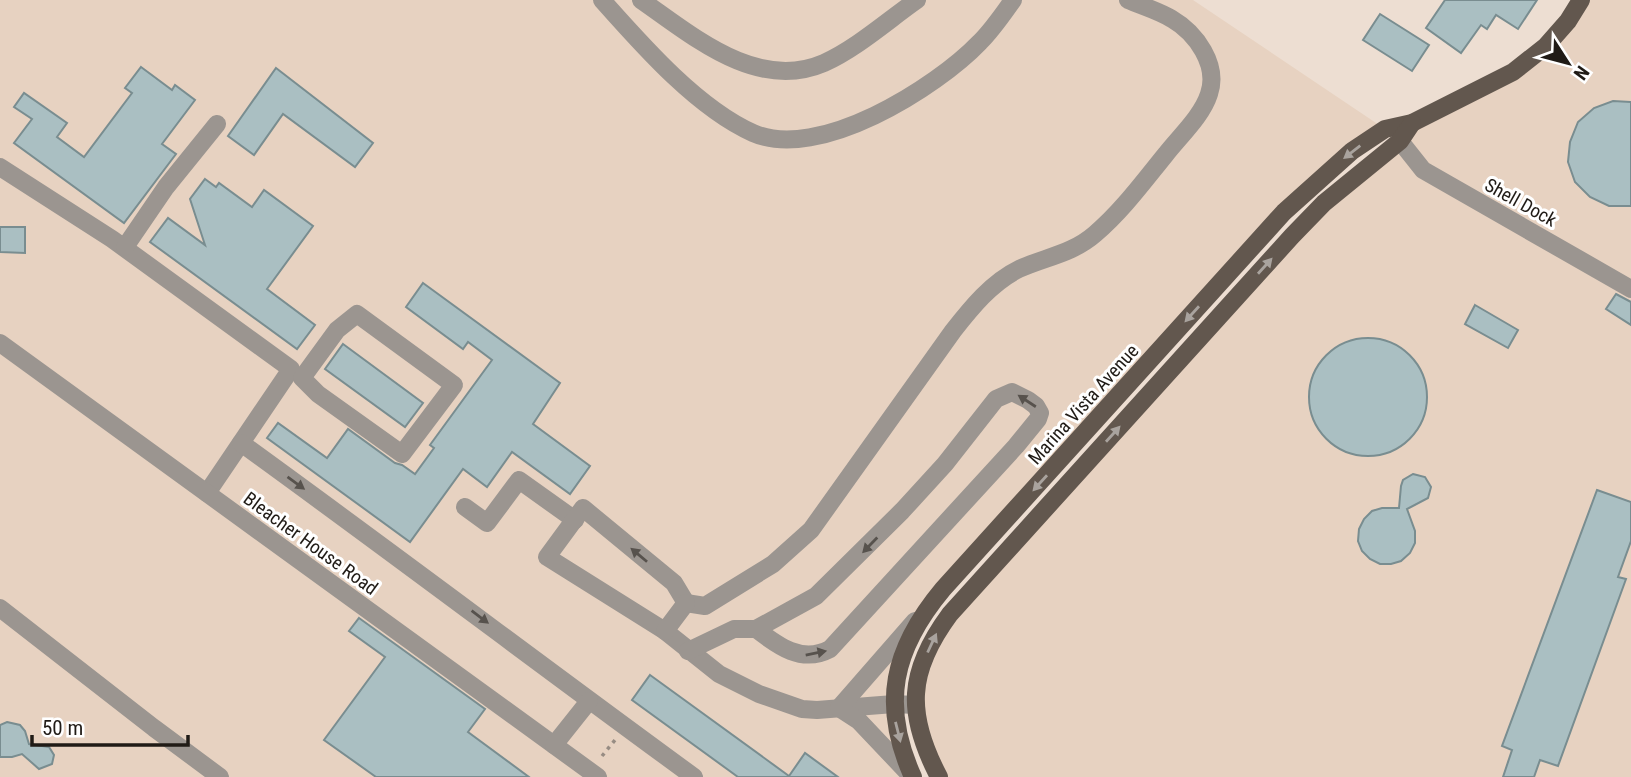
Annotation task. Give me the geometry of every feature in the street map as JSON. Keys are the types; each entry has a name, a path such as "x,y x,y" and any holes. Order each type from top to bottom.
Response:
{"main road":[{"name":"Marina Vista Avenue","path":"913,777 898,736 894,687 905,648 925,611 1284,212 1352,151 1384,129 1412,123 1513,72 1546,46 1568,21 1581,0"},
{"name":"Marina Vista Avenue","path":"939,777 927,754 918,727 915,705 920,675 933,637 950,614 1292,236 1324,203 1400,141 1412,123"}],"street":[{"path":"602,0 660,62 718,113 756,135 776,139 829,134 872,118 960,60 980,42 1013,0"},
{"path":"641,0 734,60 778,72 798,71 823,63 847,50 917,0"},
{"path":"686,603 705,606 773,564 794,547 811,530 972,307 996,285 1018,270 1074,249 1095,234 1198,114 1209,96 1213,79 1200,45 1180,23 1128,0"},
{"path":"124,247 166,187 217,124"},
{"name":"Shell Dock","path":"1400,141 1423,170 1631,289"},
{"path":"0,167 124,247 291,369 207,493"},
{"path":"356,314 454,385 402,454 318,394 302,378 337,330 356,314"},
{"name":"Bleacher House Road","path":"0,343 207,493 559,739 598,777"},
{"path":"688,651 734,629 756,629 816,596 856,559 945,464 996,399 1012,392 1035,405 1040,413 1038,419 1016,446 830,649 819,655 807,656 777,646 756,629"},
{"path":"241,443 468,608 584,707 694,777"},
{"path":"464,507 487,523 519,480 575,520"},
{"path":"686,603 674,583 583,508 547,557 665,631 719,674 759,694 802,709 915,705"},
{"path":"665,631 686,603"},
{"path":"0,608 153,729 220,777"},
{"path":"839,708 925,611"},
{"path":"559,739 584,707"},
{"path":"839,708 859,722 913,777"}],"path":[{"path":"601,757 618,737"}],"shaded area":[{"path":"0,0 1193,0 1385,129 1352,151 943,589 897,674 913,777 0,777"},
{"path":"1581,0 1631,0 1631,777 939,777 927,754 920,675 933,637 1292,236 1412,123 1513,72"}],"building":[{"path":"1445,0 1537,0 1518,29 1496,15 1487,29 1481,25 1461,53 1426,28"},
{"path":"1380,14 1429,45 1412,71 1363,40"},
{"path":"141,67 172,90 175,85 195,100 162,144 176,154 124,223 14,143 32,119 14,107 24,93 67,123 57,137 84,157 132,93 125,88"},
{"path":"276,68 373,143 355,167 283,114 254,155 228,136"},
{"path":"1613,101 1631,102 1631,206 1609,206 1590,197 1575,182 1568,162 1570,142 1578,122 1594,108"},
{"path":"205,179 216,187 219,183 252,207 264,190 313,226 267,289 315,325 297,349 150,242 168,218 205,245 190,199"},
{"path":"0,227 25,227 25,253 0,252"},
{"path":"423,283 560,383 533,424 590,466 570,494 512,452 487,487 463,469 410,542 267,438 278,423 327,458 348,429 415,474 434,448 430,445 492,360 468,342 463,349 406,307"},
{"path":"1616,294 1631,302 1631,325 1606,309"},
{"path":"1475,305 1518,330 1508,348 1465,324"},
{"path":"1368,338 1401,348 1417,364 1427,397 1417,430 1401,446 1368,456 1335,446 1319,430 1309,397 1319,364 1335,348"},
{"path":"343,344 423,403 405,427 325,369"},
{"path":"1413,474 1425,477 1431,487 1428,498 1407,509 1415,531 1415,543 1410,553 1401,561 1380,564 1362,551 1358,541 1359,529 1372,511 1399,508 1403,480"},
{"path":"1597,490 1631,502 1631,541 1618,577 1626,579 1558,766 1540,760 1534,777 1503,777 1512,750 1502,746"},
{"path":"359,618 485,709 468,732 529,777 376,777 324,740 385,657 349,631"},
{"path":"650,675 789,776 805,753 838,777 738,777 632,700"},
{"path":"7,722 20,725 29,744 49,747 54,755 52,764 39,769 22,754 0,757 0,725"}]}
